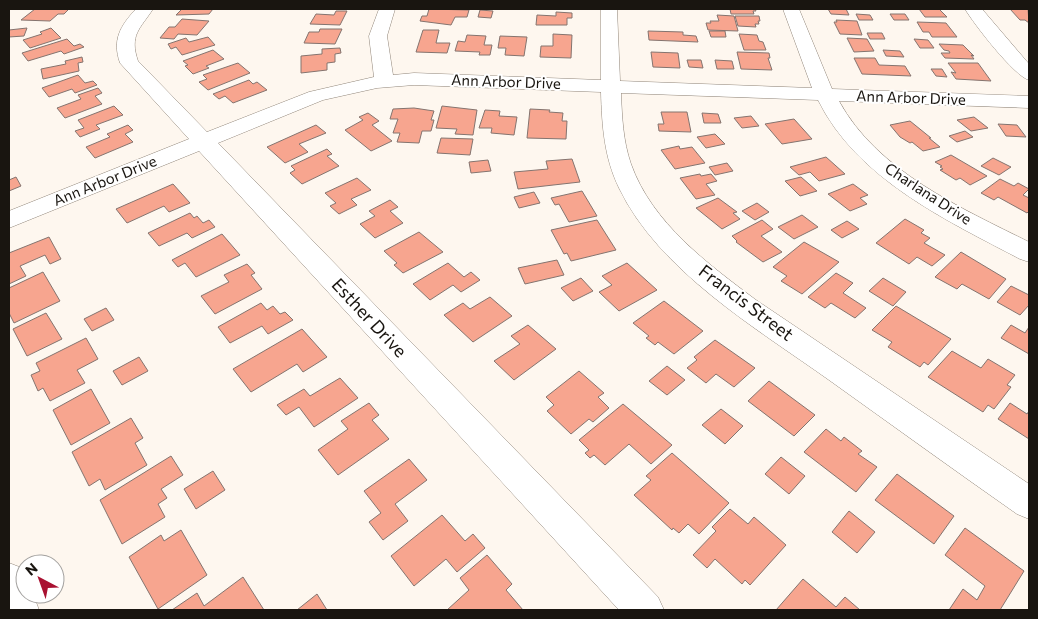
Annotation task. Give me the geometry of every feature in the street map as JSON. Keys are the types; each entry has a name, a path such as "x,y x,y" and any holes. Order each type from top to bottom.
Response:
{"street":[{"path":"384,80 378,36 387,9"},
{"name":"Francis Street","path":"609,9 614,138 621,164 633,191 652,220 678,250 746,307 1029,503"},
{"name":"Charlana Drive","path":"791,9 826,94 836,113 852,135 876,159 907,183 939,204 1029,252"},
{"path":"973,9 1010,55 1029,74"},
{"name":"Esther Drive","path":"133,14 124,42 124,52 129,63 644,610"},
{"name":"Ann Arbor Drive","path":"9,220 316,96 339,89 384,80 414,79 1029,102"},
{"path":"9,581 20,610"}],"building":[{"path":"35,9 69,9 64,14 58,14 50,21 21,20"},
{"path":"182,9 213,9 209,14 176,15"},
{"path":"429,9 469,10 467,17 455,17 451,25 420,21 422,16 427,16"},
{"path":"730,9 755,9 756,11 753,11 754,14 731,14"},
{"path":"828,9 846,9 849,15 831,14"},
{"path":"919,9 939,9 947,17 925,17"},
{"path":"1010,9 1028,9 1029,23 1025,20 1020,20"},
{"path":"480,10 493,11 491,18 478,17"},
{"path":"336,11 347,11 340,25 310,24 316,14 334,15"},
{"path":"556,12 572,13 572,18 567,18 567,25 536,25 537,15 556,16"},
{"path":"856,14 870,15 873,20 859,20"},
{"path":"890,14 905,14 909,20 894,20"},
{"path":"717,15 734,16 738,31 708,30 706,23 719,21"},
{"path":"735,16 759,16 760,21 758,21 759,24 755,24 756,27 738,26"},
{"path":"182,19 209,21 197,35 178,34 174,39 160,38 169,27 175,27"},
{"path":"836,20 857,21 862,35 840,34 834,22 837,22"},
{"path":"917,22 946,23 957,37 932,37 929,32 923,32"},
{"path":"27,28 24,36 9,37 9,30"},
{"path":"51,28 61,38 30,48 23,40 42,34 40,32"},
{"path":"320,29 342,29 335,44 304,43 309,32 319,32"},
{"path":"423,30 439,30 436,43 450,43 447,53 416,52"},
{"path":"648,31 683,32 683,35 696,36 698,42 649,40"},
{"path":"709,31 725,31 726,37 711,37"},
{"path":"867,33 882,33 885,39 870,39"},
{"path":"553,34 572,35 571,58 540,57 541,46 553,46"},
{"path":"739,34 757,35 759,41 763,42 766,50 744,50"},
{"path":"467,35 486,36 484,45 492,45 490,55 479,55 480,52 455,51 458,41 465,42"},
{"path":"500,36 527,37 524,56 505,55 506,48 498,48"},
{"path":"208,37 215,45 182,55 176,47 171,49 168,44 186,38 189,42"},
{"path":"847,38 867,39 874,51 854,52"},
{"path":"67,39 74,46 80,44 84,47 64,54 61,51 28,61 22,53"},
{"path":"914,39 928,40 934,48 920,48"},
{"path":"939,44 963,45 974,56 971,55 974,59 945,58 941,53 950,53"},
{"path":"340,48 341,53 335,54 335,62 327,63 327,70 301,73 301,56 322,54 322,49"},
{"path":"213,50 224,59 206,66 209,68 193,74 185,66 188,65 183,61"},
{"path":"883,50 900,51 904,57 886,56"},
{"path":"651,52 678,53 680,68 653,67"},
{"path":"737,52 769,53 770,58 768,58 772,70 741,69"},
{"path":"82,57 83,62 78,63 79,71 43,79 41,69 66,64 65,61"},
{"path":"854,58 875,58 879,65 905,66 911,76 862,74"},
{"path":"687,60 701,60 703,68 689,67"},
{"path":"715,60 732,61 734,69 717,69"},
{"path":"238,63 250,73 208,90 199,82 207,79 203,75"},
{"path":"948,63 978,63 991,81 956,79 951,72 956,73"},
{"path":"931,69 942,69 947,77 936,76"},
{"path":"78,75 85,83 93,81 97,85 75,93 72,89 49,97 42,88"},
{"path":"249,80 253,84 257,82 267,90 233,103 225,96 219,99 213,94"},
{"path":"98,88 102,93 95,96 102,104 65,118 57,108 81,99 78,95"},
{"path":"114,106 123,115 96,125 100,129 80,137 75,131 84,128 78,120"},
{"path":"442,106 477,110 473,135 455,134 457,129 436,128"},
{"path":"414,108 434,111 431,120 434,120 431,131 422,131 419,143 397,142 400,133 393,133 398,119 390,119 393,109"},
{"path":"530,109 563,113 562,121 567,121 566,139 527,138"},
{"path":"485,110 500,111 499,116 517,117 514,135 491,133 492,128 479,128"},
{"path":"661,112 687,112 691,132 659,131 658,124 664,124"},
{"path":"368,113 379,121 372,125 392,141 371,151 345,130 363,120 359,117"},
{"path":"702,113 718,114 721,123 704,123"},
{"path":"751,116 759,126 742,128 734,118"},
{"path":"974,117 988,128 971,131 957,120"},
{"path":"794,119 812,139 782,144 765,124"},
{"path":"910,121 940,147 923,151 912,142 910,143 900,137 890,125"},
{"path":"998,124 1017,125 1026,137 1006,136"},
{"path":"128,125 133,130 125,134 133,142 95,158 86,147 110,137 107,134"},
{"path":"316,125 326,133 299,144 308,152 285,163 267,147"},
{"path":"965,131 973,137 957,142 949,136"},
{"path":"715,134 725,144 706,148 697,137"},
{"path":"441,138 473,139 470,155 437,153"},
{"path":"679,146 680,149 692,147 705,163 675,169 661,150"},
{"path":"327,149 332,154 327,156 339,166 302,184 290,173 295,170 291,166"},
{"path":"951,155 987,176 970,185 960,178 956,180 940,170 943,169 940,167 942,166 935,162"},
{"path":"826,157 845,174 819,181 810,172 799,175 790,167"},
{"path":"993,158 1011,167 999,175 981,166"},
{"path":"572,159 580,182 518,189 514,172 548,169 546,161"},
{"path":"488,160 491,171 471,173 469,162"},
{"path":"727,163 733,171 715,175 709,167"},
{"path":"700,174 701,176 711,174 717,181 706,184 715,195 696,199 680,178"},
{"path":"16,177 21,186 9,191 9,180"},
{"path":"801,177 817,191 800,196 785,181"},
{"path":"357,178 371,190 351,199 357,205 339,214 330,206 336,203 325,193"},
{"path":"1000,179 1014,186 1018,183 1029,189 1023,195 1029,198 1029,211 1027,213 998,197 994,200 981,193"},
{"path":"173,184 190,203 169,212 164,206 127,223 116,209"},
{"path":"853,184 868,195 860,198 867,204 850,211 828,194"},
{"path":"582,191 597,216 569,222 559,204 555,205 551,198"},
{"path":"534,192 540,203 519,208 514,197"},
{"path":"718,198 737,212 733,213 740,219 722,229 696,208"},
{"path":"390,200 398,207 390,211 403,223 375,238 360,224 375,216 369,211"},
{"path":"757,203 769,212 755,220 742,211"},
{"path":"190,213 194,218 197,216 203,223 209,220 215,227 192,238 187,233 159,246 148,233"},
{"path":"802,215 818,227 794,239 778,227"},
{"path":"905,219 924,230 921,233 930,238 924,243 945,255 932,266 917,257 909,264 876,243"},
{"path":"597,220 616,250 571,261 567,253 564,254 551,230"},
{"path":"762,220 773,229 761,236 782,252 763,262 736,242 732,236"},
{"path":"847,221 859,229 842,238 831,230"},
{"path":"419,232 443,252 403,273 394,265 397,263 384,251"},
{"path":"222,234 240,255 196,277 185,263 178,267 172,260"},
{"path":"49,237 61,259 50,264 45,255 20,266 26,276 9,284 9,253"},
{"path":"804,242 839,262 802,294 781,281 787,276 773,267"},
{"path":"961,252 1006,279 989,299 962,284 957,289 935,277"},
{"path":"557,260 564,275 525,284 518,268"},
{"path":"448,263 464,277 471,272 480,280 461,292 453,285 430,300 413,284"},
{"path":"627,263 657,290 619,311 599,292 612,285 602,276"},
{"path":"247,264 255,273 251,275 262,289 215,314 201,296 229,282 224,275"},
{"path":"43,272 60,301 14,323 9,313 9,288"},
{"path":"836,273 853,283 843,293 866,308 855,318 831,303 825,308 808,297"},
{"path":"581,278 593,291 573,301 561,288"},
{"path":"883,278 906,292 893,306 869,291"},
{"path":"1011,286 1029,295 1029,305 1020,315 997,302"},
{"path":"490,297 512,316 473,342 444,315 463,303 470,309"},
{"path":"664,301 703,331 674,354 658,342 655,345 646,338 649,336 633,323"},
{"path":"261,303 267,310 273,306 280,314 285,312 293,320 268,334 262,326 230,343 218,327"},
{"path":"896,306 951,339 928,365 924,362 920,367 888,347 892,342 872,330"},
{"path":"106,308 114,320 92,331 84,319"},
{"path":"46,313 62,339 27,356 13,329"},
{"path":"528,325 556,349 514,380 494,361 520,344 511,336"},
{"path":"1011,325 1025,333 1029,327 1029,354 1001,338"},
{"path":"302,329 327,357 303,372 297,364 251,392 233,369"},
{"path":"86,338 98,359 77,370 85,383 50,401 43,388 38,391 31,375 40,371 36,363"},
{"path":"715,340 755,368 734,387 716,374 706,383 687,368 697,360 694,357"},
{"path":"952,351 981,368 988,359 1015,375 1007,385 1011,387 994,409 988,405 983,412 928,377"},
{"path":"139,357 148,371 122,385 113,371"},
{"path":"667,366 685,380 667,395 649,381"},
{"path":"579,371 604,393 598,397 609,408 593,422 589,419 571,434 547,411 554,405 546,397"},
{"path":"340,378 358,398 314,427 299,407 286,415 277,405 304,389 310,396"},
{"path":"769,381 815,415 794,436 748,401"},
{"path":"91,389 110,423 71,445 53,410"},
{"path":"369,403 379,415 372,420 389,439 338,475 318,450 348,429 341,421"},
{"path":"1010,403 1027,414 1029,411 1029,439 998,419"},
{"path":"623,404 672,445 651,464 629,444 605,465 594,455 590,458 585,453 589,450 579,440"},
{"path":"721,409 743,426 725,444 702,425"},
{"path":"131,418 143,438 135,443 147,465 105,490 100,479 89,486 72,452"},
{"path":"826,429 841,441 844,437 862,451 858,454 877,467 856,492 804,452"},
{"path":"672,453 729,503 699,534 688,524 679,533 673,528 672,530 634,495 651,480 646,476"},
{"path":"171,456 183,475 161,489 167,498 158,504 165,517 122,544 100,500"},
{"path":"781,457 805,476 789,494 765,474"},
{"path":"409,459 427,480 395,504 408,521 383,540 369,522 381,513 364,491"},
{"path":"213,471 225,490 196,509 184,489"},
{"path":"897,474 954,516 934,544 875,500"},
{"path":"730,509 748,524 754,517 786,545 750,585 745,580 742,584 715,559 707,568 693,555 716,531 712,527"},
{"path":"849,511 875,532 857,553 832,532"},
{"path":"442,515 465,541 473,534 485,548 457,572 446,559 414,586 391,556"},
{"path":"965,528 1024,571 1000,610 949,610 963,589 977,600 985,586 945,555"},
{"path":"181,530 207,575 158,609 129,557 161,535 164,541"},
{"path":"487,555 512,584 506,590 523,610 447,610 469,590 460,578"},
{"path":"243,577 264,610 172,610 197,593 204,606"},
{"path":"803,579 836,607 845,597 860,610 776,610"},
{"path":"317,594 327,610 297,610"}]}
